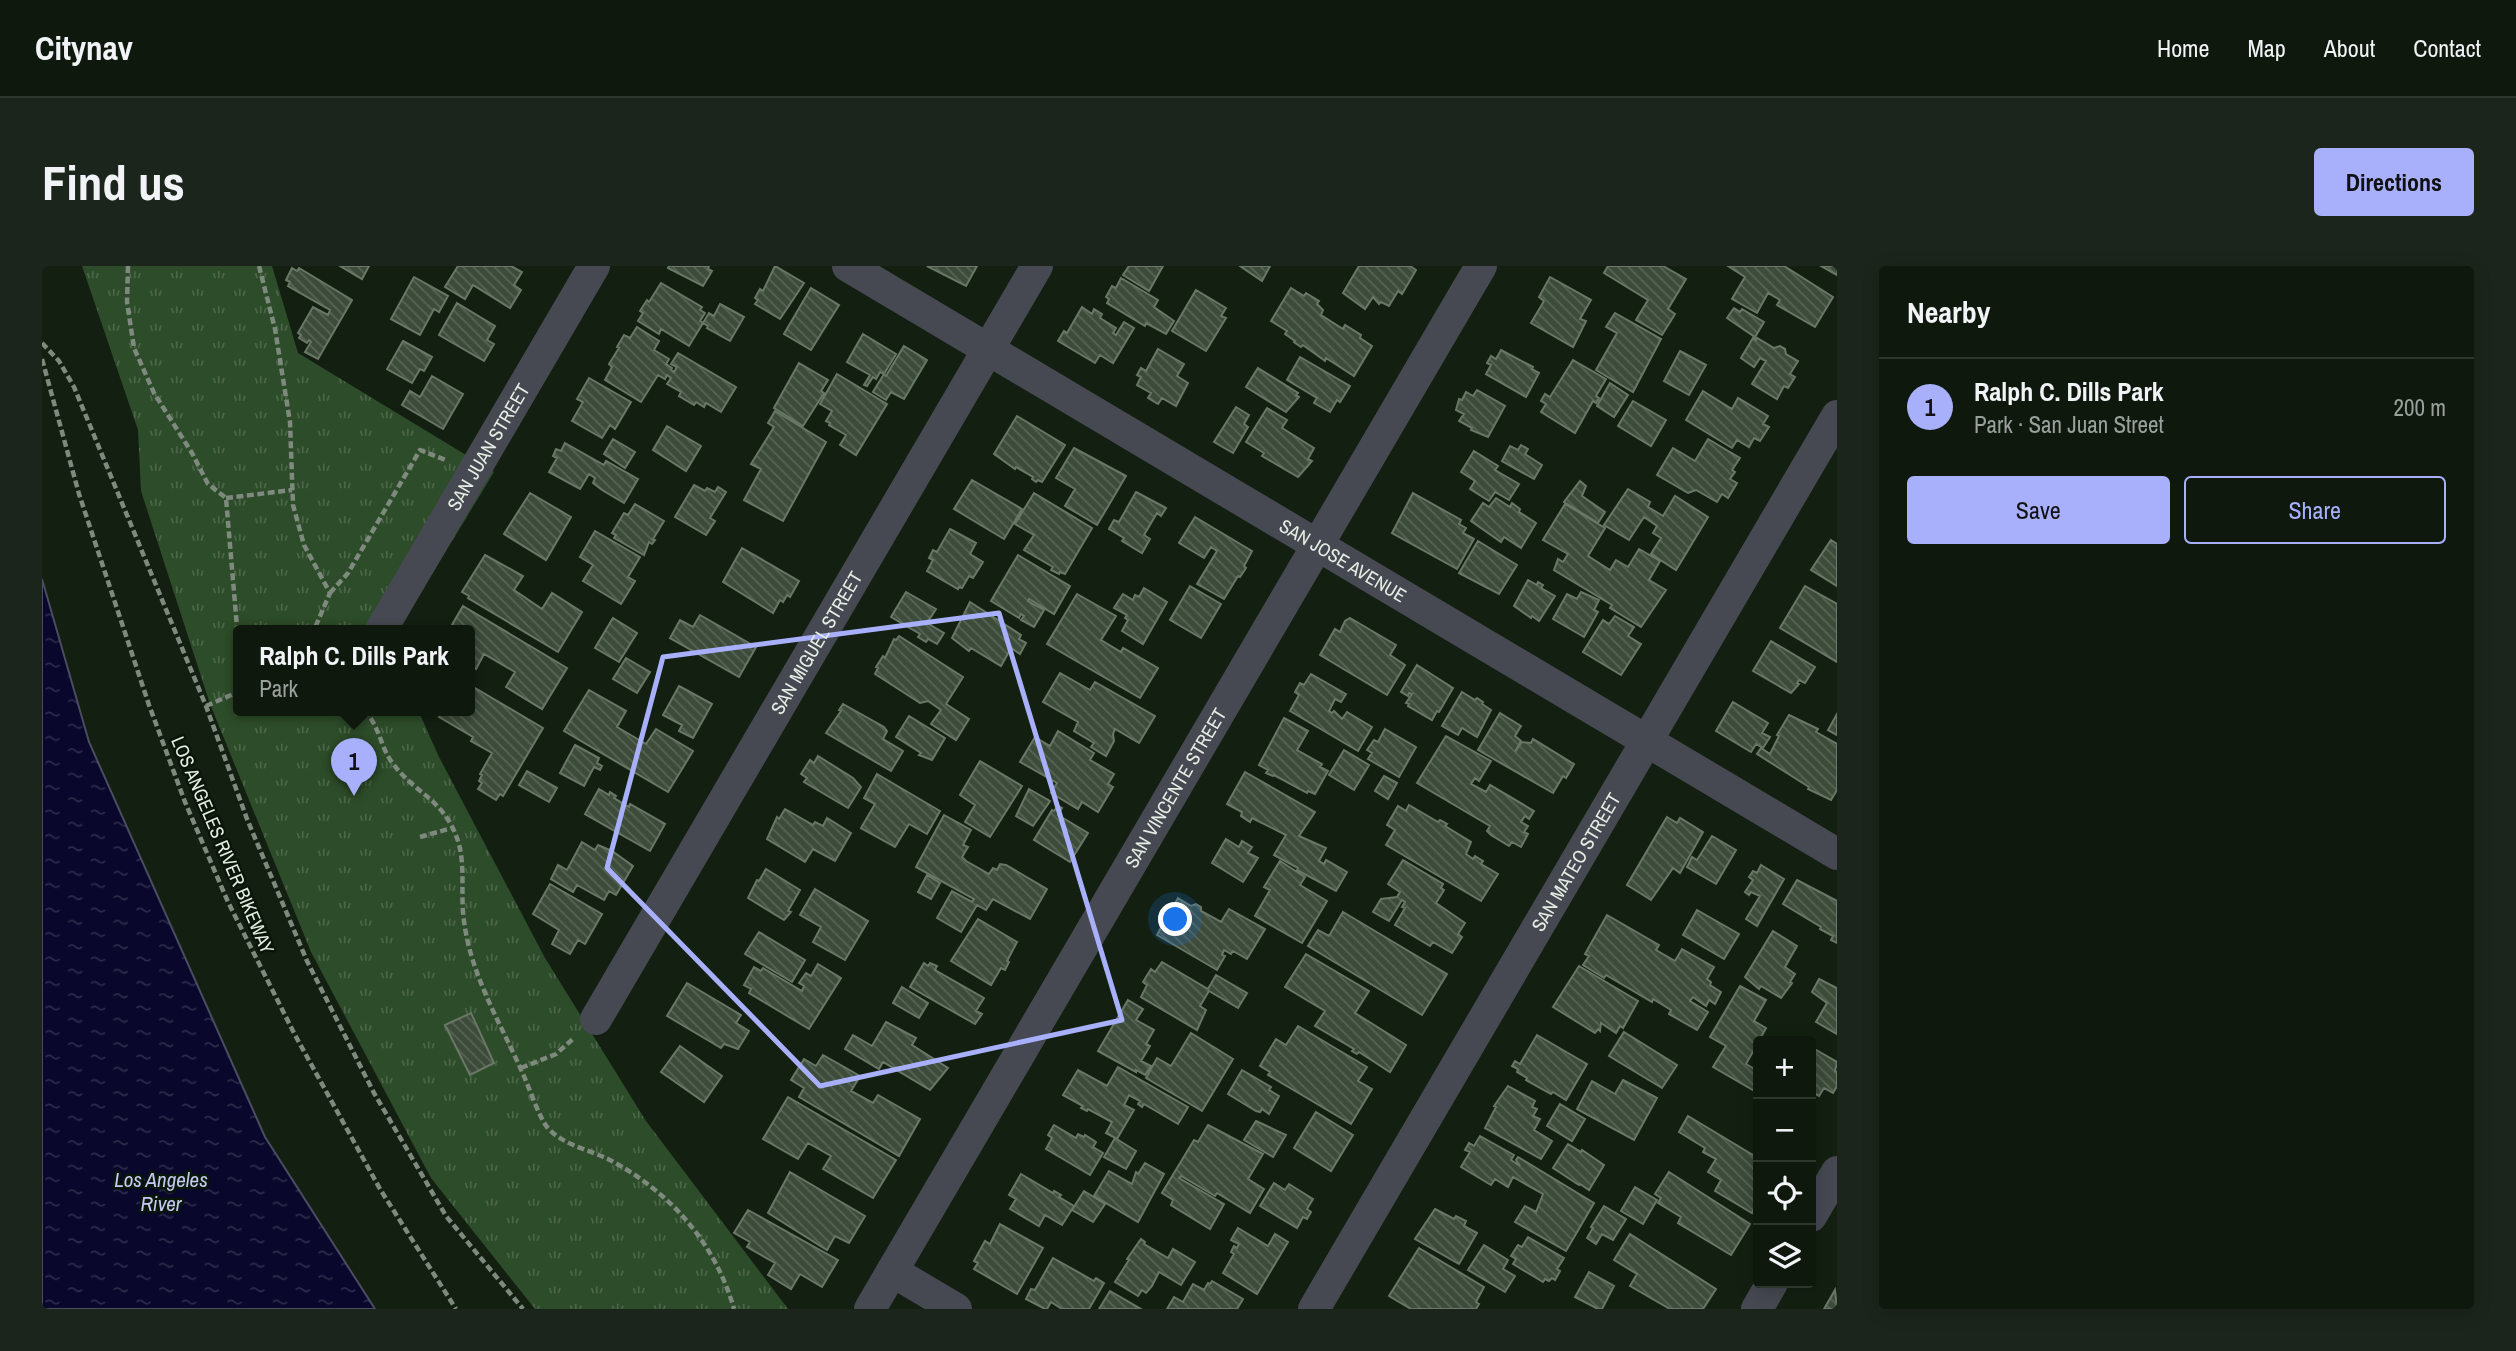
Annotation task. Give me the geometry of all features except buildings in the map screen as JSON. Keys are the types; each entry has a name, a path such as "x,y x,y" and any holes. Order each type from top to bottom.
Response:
{"street":[{"name":"SAN JUAN STREET","path":"384,625 594,266"},
{"name":"SAN JOSE AVENUE","path":"848,266 1837,854"},
{"name":"SAN MIGUEL STREET","path":"596,1019 1037,266"},
{"name":"SAN VINCENTE STREET","path":"870,1309 1481,266"},
{"name":"SAN MATEO STREET","path":"1314,1309 1837,416"},
{"path":"1816,1208 1837,1172"},
{"path":"892,1271 956,1309"},
{"path":"1756,1309 1769,1288"}],"path":[{"path":"128,266 127,302 134,348 154,393 208,484 226,498 292,490"},
{"path":"259,266 275,329 290,422 293,505 304,545 330,593"},
{"path":"42,343 59,361 74,387 206,706 247,819 307,961 374,1093 446,1216 523,1309"},
{"name":"LOS ANGELES RIVER BIKEWAY","path":"42,359 79,494 111,594 158,729 223,890 301,1047 380,1189 456,1309"},
{"path":"316,625 330,593 348,573 420,450 452,462"},
{"path":"226,498 237,625"},
{"path":"206,706 233,695"},
{"path":"370,716 389,758 401,774 438,804 452,828 462,863 461,901 468,944 487,999 547,1127 567,1142 609,1160 664,1196 689,1221 727,1286 734,1309"},
{"path":"420,838 452,828"},
{"path":"521,1068 556,1054 596,1019"}],"highlighted area":[{"path":"999,613 1122,1020 820,1086 607,868 663,657"}],"green space":[{"path":"82,266 272,266 298,353 494,472 401,625 233,625 233,716 421,716 439,757 545,958 646,1121 788,1309 535,1309 431,1178 311,952 210,704 141,491 138,430"}],"water":[{"name":"Los Angeles River","path":"42,579 89,742 265,1137 375,1309 42,1309"}],"place":[{"name":"Ralph C. Dills Park","path":"354,796"}]}
